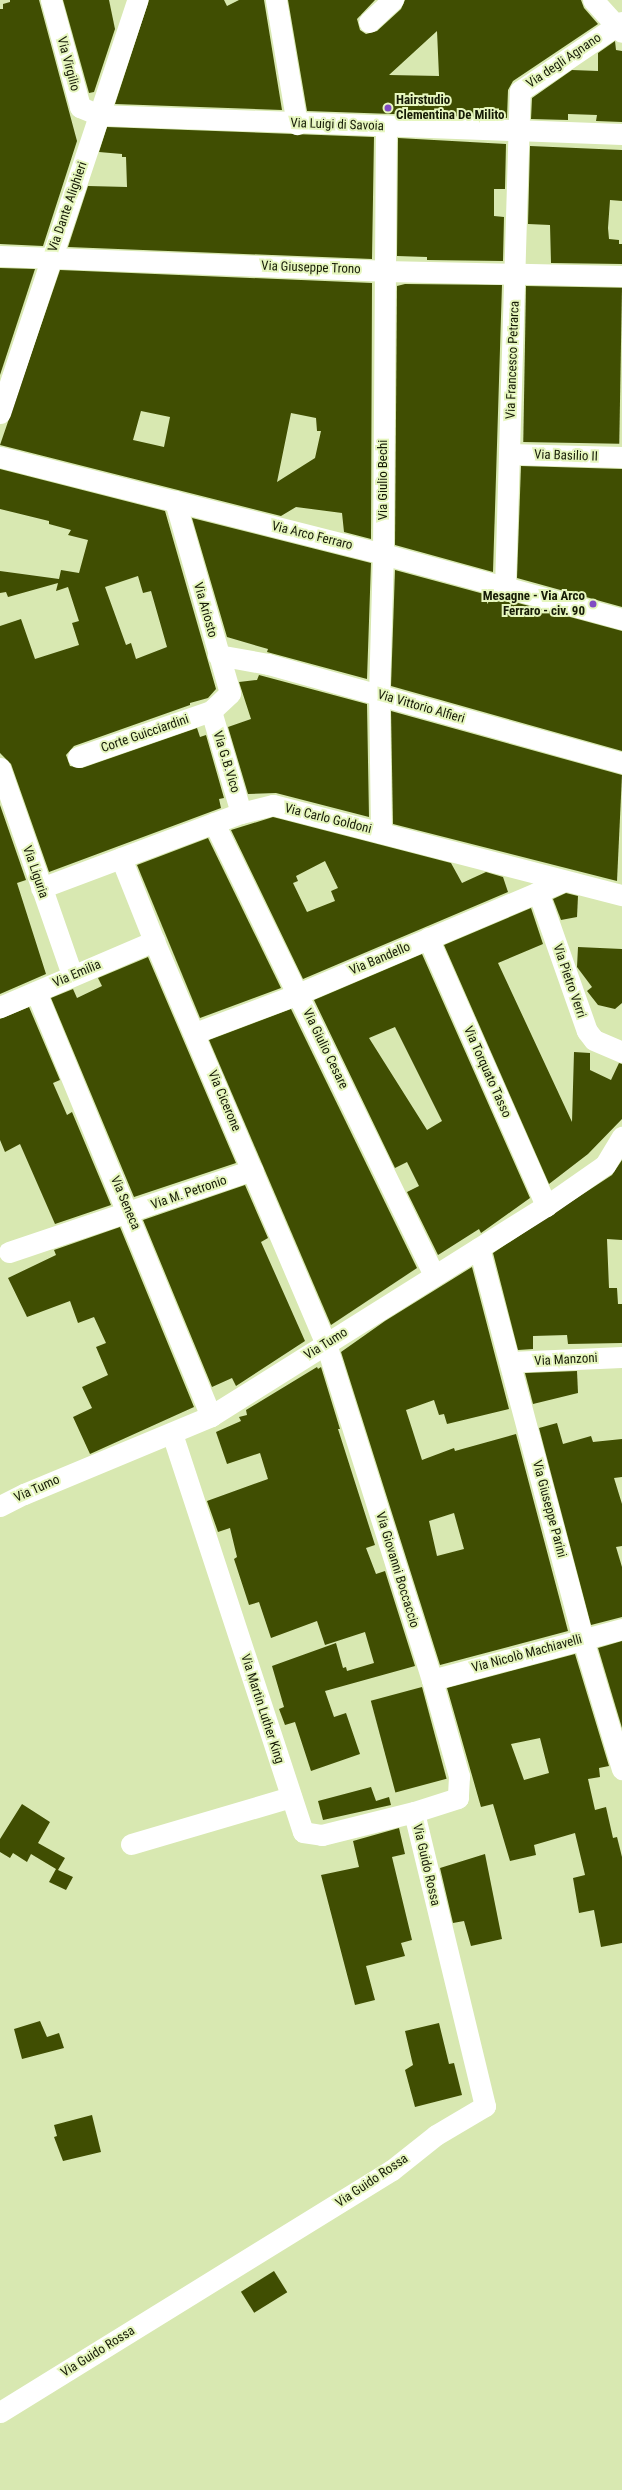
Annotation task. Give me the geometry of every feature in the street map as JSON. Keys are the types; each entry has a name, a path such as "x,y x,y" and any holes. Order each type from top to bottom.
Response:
{"street":[{"name":"Via Virgilio","path":"51,0 80,107 99,116"},
{"name":"Via Dante Alighieri","path":"0,413 137,0"},
{"path":"276,0 297,124"},
{"path":"369,22 393,0"},
{"path":"593,0 620,27"},
{"name":"Via degli Agnano","path":"519,131 520,91 620,27"},
{"name":"Via Luigi di Savoia","path":"99,116 622,134"},
{"name":"Via Giulio Bechi","path":"381,833 379,695 383,554 386,127"},
{"name":"Via Francesco Petrarca","path":"505,588 516,274 519,131"},
{"name":"Via Giuseppe Trono","path":"0,256 384,271 622,276"},
{"name":"Via Basilio II","path":"509,454 622,457"},
{"name":"Via Arco Ferraro","path":"0,457 383,554 622,619"},
{"name":"Via Ariosto","path":"175,501 230,693 211,711"},
{"name":"Via Vittorio Alfieri","path":"218,655 268,664 622,763"},
{"name":"Corte Guicciardini","path":"78,757 211,711"},
{"name":"Via G.B.Vico","path":"211,711 241,813"},
{"name":"Via Liguria","path":"0,768 72,975"},
{"name":"Via Carlo Goldoni","path":"41,888 241,813 273,805 622,895"},
{"name":"Via Giulio Cesare","path":"214,823 434,1275"},
{"name":"Via Cicerone","path":"121,858 154,941 195,1033 326,1344"},
{"name":"Via Bandello","path":"195,1033 298,994 564,881"},
{"name":"Via Pietro Verri","path":"538,892 587,1032 594,1040 622,1052"},
{"name":"Via Torquato Tasso","path":"428,938 546,1206"},
{"name":"Via Emilia","path":"0,1007 154,941"},
{"name":"Via Seneca","path":"36,992 129,1214 211,1416"},
{"name":"Via Tumo","path":"0,1506 81,1470 211,1416 434,1275 613,1166 622,1137"},
{"name":"Via M. Petronio","path":"9,1252 129,1214 253,1170"},
{"name":"Via Giuseppe Parini","path":"479,1248 584,1640 622,1769"},
{"name":"Via Giovanni Boccaccio","path":"326,1344 432,1680 459,1776 458,1798"},
{"name":"Via Manzoni","path":"510,1362 622,1357"},
{"name":"Via Martin Luther King","path":"172,1433 303,1832 322,1835 414,1812 458,1798"},
{"name":"Via Nicolò Machiavelli","path":"432,1680 622,1629"},
{"path":"131,1844 291,1797"},
{"name":"Via Guido Rossa","path":"0,2412 392,2170 436,2135 486,2106 414,1812"}],"building":[{"path":"10,0 39,0 77,141 43,246 0,244 0,9 3,9 3,4 10,2"},
{"path":"63,0 109,0 115,29 94,92 89,93"},
{"path":"149,0 224,0 227,6 239,0 264,0 282,110 115,104"},
{"path":"288,0 375,0 357,19 360,30 366,34 377,31 401,9 405,0 581,0 584,8 598,24 513,81 508,90 507,118 307,111","holes":["437,31 439,76 389,75"]},
{"path":"615,41 616,50 622,51 622,122 596,121 597,115 568,114 568,120 531,119 532,98 572,70 598,71 598,53"},
{"path":"107,127 374,137 372,259 68,247 88,186 127,187 126,157 122,157 122,154 99,152"},
{"path":"398,138 506,144 505,189 494,189 494,216 504,217 503,261 427,260 427,257 397,256"},
{"path":"530,146 622,150 622,201 610,200 608,228 609,239 619,240 619,244 622,244 622,264 551,263 550,225 528,224"},
{"path":"0,268 35,269 0,375"},
{"path":"60,270 372,283 371,539 344,532 342,513 296,507 281,516 0,445","holes":["141,411 170,417 164,447 133,440","291,413 316,418 317,431 321,431 315,458 277,482"]},
{"path":"405,284 502,285 493,572 395,545 397,286"},
{"path":"526,286 622,288 619,444 523,442"},
{"path":"521,466 622,469 622,607 517,578"},
{"path":"0,469 165,511 216,689 208,698 190,703 190,705 74,746 66,755 70,766 82,768 197,728 200,737 206,735 224,798 219,799 221,808 49,872 11,764 0,753 0,626 21,619 35,659 79,645 72,623 79,621 68,587 56,591 58,583 8,597 6,592 0,593 0,571 59,579 61,570 79,573 88,540 68,535 71,530 49,524 49,521 0,509","holes":["138,576 143,593 151,591 167,647 136,659 131,643 126,645 105,587"]},
{"path":"192,518 371,563 367,679 267,652 268,649 227,637"},
{"path":"395,570 622,631 622,751 391,686"},
{"path":"259,675 367,704 369,817 276,793 248,794 228,727 251,719 239,682 257,680"},
{"path":"391,711 622,775 617,881 393,824"},
{"path":"0,805 26,880 17,883 46,974 0,994"},
{"path":"273,817 451,863 462,883 486,872 503,877 508,892 303,979 231,830","holes":["325,861 338,888 331,891 335,901 307,912 293,883 298,881 296,876"]},
{"path":"208,838 281,988 200,1018 137,865"},
{"path":"566,893 578,896 577,917 561,920 553,899"},
{"path":"531,908 543,944 498,963 572,1122 574,1052 590,1053 590,1070 611,1080 619,1063 622,1064 622,1119 588,1154 549,1184 444,945"},
{"path":"578,947 622,949 622,1003 615,1009 598,1005 587,991 592,987 577,967"},
{"path":"422,954 530,1198 481,1233 479,1229 438,1255 407,1192 419,1186 407,1162 395,1168 314,1000","holes":["395,1027 442,1121 427,1130 369,1038"]},
{"path":"148,957 236,1163 134,1197 51,998 73,989 77,998 102,986 98,978"},
{"path":"29,1007 60,1080 53,1083 67,1115 72,1112 111,1205 55,1224 20,1144 5,1152 0,1140 0,1019"},
{"path":"291,1009 417,1268 331,1325 209,1040"},
{"path":"622,1160 622,1240 607,1239 609,1288 617,1288 618,1304 622,1304 622,1343 568,1344 567,1335 533,1336 533,1349 518,1350 493,1253 612,1175"},
{"path":"245,1185 268,1238 261,1242 305,1341 236,1386 232,1378 212,1387 143,1220"},
{"path":"120,1227 194,1407 90,1454 73,1417 92,1408 82,1387 108,1375 96,1347 106,1343 94,1317 78,1323 70,1301 27,1317 8,1278 56,1255 54,1250"},
{"path":"472,1267 509,1409 447,1424 444,1414 439,1415 434,1400 406,1410 422,1460 454,1448 455,1451 516,1434 568,1631 440,1665 341,1352 385,1321","holes":["454,1513 464,1549 437,1556 429,1521"]},
{"path":"317,1367 318,1369 321,1367 340,1429 338,1429 375,1545 366,1548 376,1574 385,1571 415,1666 325,1691 334,1717 346,1713 360,1754 311,1771 295,1722 285,1725 279,1709 284,1707 272,1666 336,1643 343,1668 346,1667 347,1671 374,1663 365,1632 325,1645 317,1621 271,1638 259,1602 249,1605 234,1559 237,1557 230,1528 218,1532 207,1501 268,1479 260,1453 227,1464 216,1432 241,1421 239,1417 247,1415 246,1410"},
{"path":"577,1371 578,1393 533,1404 525,1373"},
{"path":"557,1423 563,1444 591,1436 593,1442 622,1439 622,1477 614,1478 622,1504 622,1546 616,1547 622,1567 622,1617 591,1625 539,1428"},
{"path":"622,1641 622,1728 598,1648"},
{"path":"575,1654 609,1766 599,1768 600,1777 588,1779 595,1810 606,1807 613,1838 617,1837 622,1857 622,1943 601,1947 594,1910 579,1913 573,1878 585,1875 575,1833 534,1845 536,1855 510,1861 493,1804 481,1807 447,1688","holes":["540,1738 549,1773 524,1780 511,1744"]},
{"path":"422,1687 447,1779 395,1792 371,1701"},
{"path":"371,1787 376,1801 389,1797 391,1805 323,1820 318,1801"},
{"path":"22,1804 50,1822 38,1843 65,1858 58,1870 73,1877 66,1890 49,1882 56,1869 31,1854 27,1862 13,1853 10,1858 0,1852 0,1839"},
{"path":"399,1828 405,1854 392,1857 412,1940 401,1943 405,1956 366,1966 375,2000 355,2005 321,1875 359,1867 353,1841"},
{"path":"485,1854 502,1939 471,1946 464,1921 453,1923 440,1868"},
{"path":"40,2021 47,2037 59,2033 64,2048 22,2059 14,2029"},
{"path":"439,2023 449,2064 454,2063 462,2095 415,2107 405,2070 413,2065 405,2031"},
{"path":"92,2115 101,2152 63,2161 54,2137 57,2136 54,2125"},
{"path":"274,2271 287,2292 254,2313 241,2292"}],"place":[{"name":"Hairstudio Clementina De Milito","path":"388,108"},
{"name":"Mesagne - Via Arco Ferraro - civ. 90","path":"593,604"}]}
